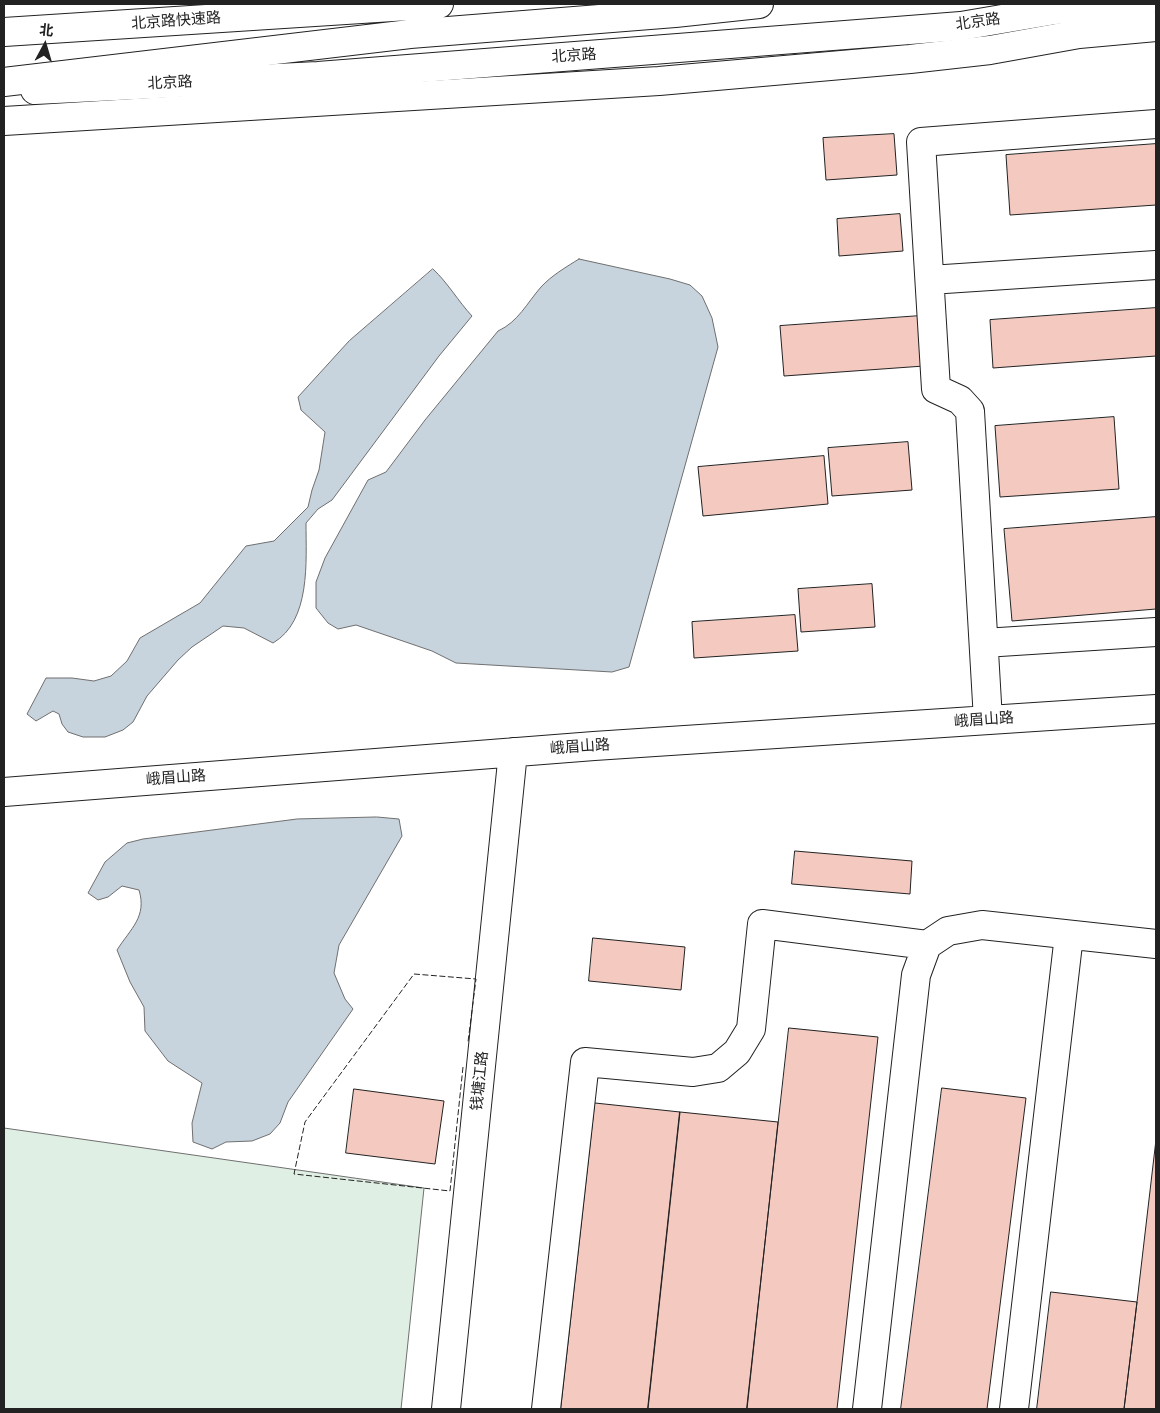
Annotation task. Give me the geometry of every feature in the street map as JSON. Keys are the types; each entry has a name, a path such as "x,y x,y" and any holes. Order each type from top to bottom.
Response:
{"main road":[{"name":"北京路快速路","path":"4,32 439,4"},
{"path":"4,82 410,34 675,13 759,4"},
{"name":"北京路","path":"4,91 328,75 961,26 1055,10 1144,4"},
{"path":"4,121 659,81 910,59 990,50 1079,34 1156,27"},
{"path":"988,720 970,411 960,400 936,389 921,142 1156,124"},
{"path":"930,280 1156,265"},
{"path":"984,643 1156,632"},
{"name":"峨眉山路","path":"4,792 513,752 1156,709"},
{"name":"钱塘江路","path":"446,1409 513,752"},
{"path":"546,1409 585,1062 693,1072 718,1068 737,1052 751,1029 762,924 927,945"},
{"path":"868,1409 916,975 927,945 948,932 982,925 1156,944"},
{"path":"1014,1409 1068,935"}],"green space":[{"path":"4,1128 424,1188 401,1409 4,1409"}],"shaded area":[{"path":"579,259 690,285 702,296 712,318 718,347 629,667 612,672 456,663 432,651 356,625 338,629 328,623 316,608 316,582 325,558 368,480 386,472 425,420 498,331 511,323 522,312 545,283"},
{"path":"433,269 472,316 439,356 332,500 318,509 306,523 304,589 294,620 285,633 273,643 244,628 223,626 192,647 178,660 147,696 133,722 123,730 105,737 83,737 68,732 62,724 59,714 53,711 36,721 27,714 46,678 72,678 94,681 111,676 127,661 140,638 200,603 246,546 274,541 308,507 319,470 325,432 301,410 298,397 349,341"},
{"path":"377,817 399,819 402,836 339,945 334,973 345,999 353,1009 288,1102 280,1123 270,1134 252,1141 226,1142 212,1149 193,1142 192,1123 202,1083 168,1061 145,1031 144,1007 130,982 117,950 139,915 141,899 139,890 122,886 108,897 98,900 88,893 105,862 127,843 143,839 297,819"}],"building":[{"path":"894,134 897,175 826,180 823,138"},
{"path":"1156,144 1156,205 1010,215 1006,155"},
{"path":"900,214 903,251 839,256 837,219"},
{"path":"1156,308 1156,356 993,368 990,320"},
{"path":"920,316 924,366 784,376 780,326"},
{"path":"1114,417 1119,489 1000,497 995,426"},
{"path":"908,442 912,490 832,496 828,448"},
{"path":"824,456 828,504 703,516 698,467"},
{"path":"1156,517 1156,609 1012,621 1004,529"},
{"path":"872,584 875,627 801,632 798,589"},
{"path":"795,615 798,651 694,658 692,622"},
{"path":"795,851 912,861 910,894 792,884"},
{"path":"593,938 685,947 681,990 589,981"},
{"path":"789,1028 878,1037 837,1409 747,1409"},
{"path":"942,1088 1026,1098 987,1409 901,1409"},
{"path":"354,1089 444,1101 435,1164 346,1153"},
{"path":"595,1103 680,1112 648,1409 561,1409"},
{"path":"680,1112 778,1122 747,1409 648,1409"},
{"path":"1156,1140 1156,1409 1124,1409 1137,1302"},
{"path":"1051,1292 1137,1302 1124,1409 1037,1409"}],"fence":[{"path":"463,1067 450,1191 294,1174 305,1122 414,974 476,979 468,1042"}]}
